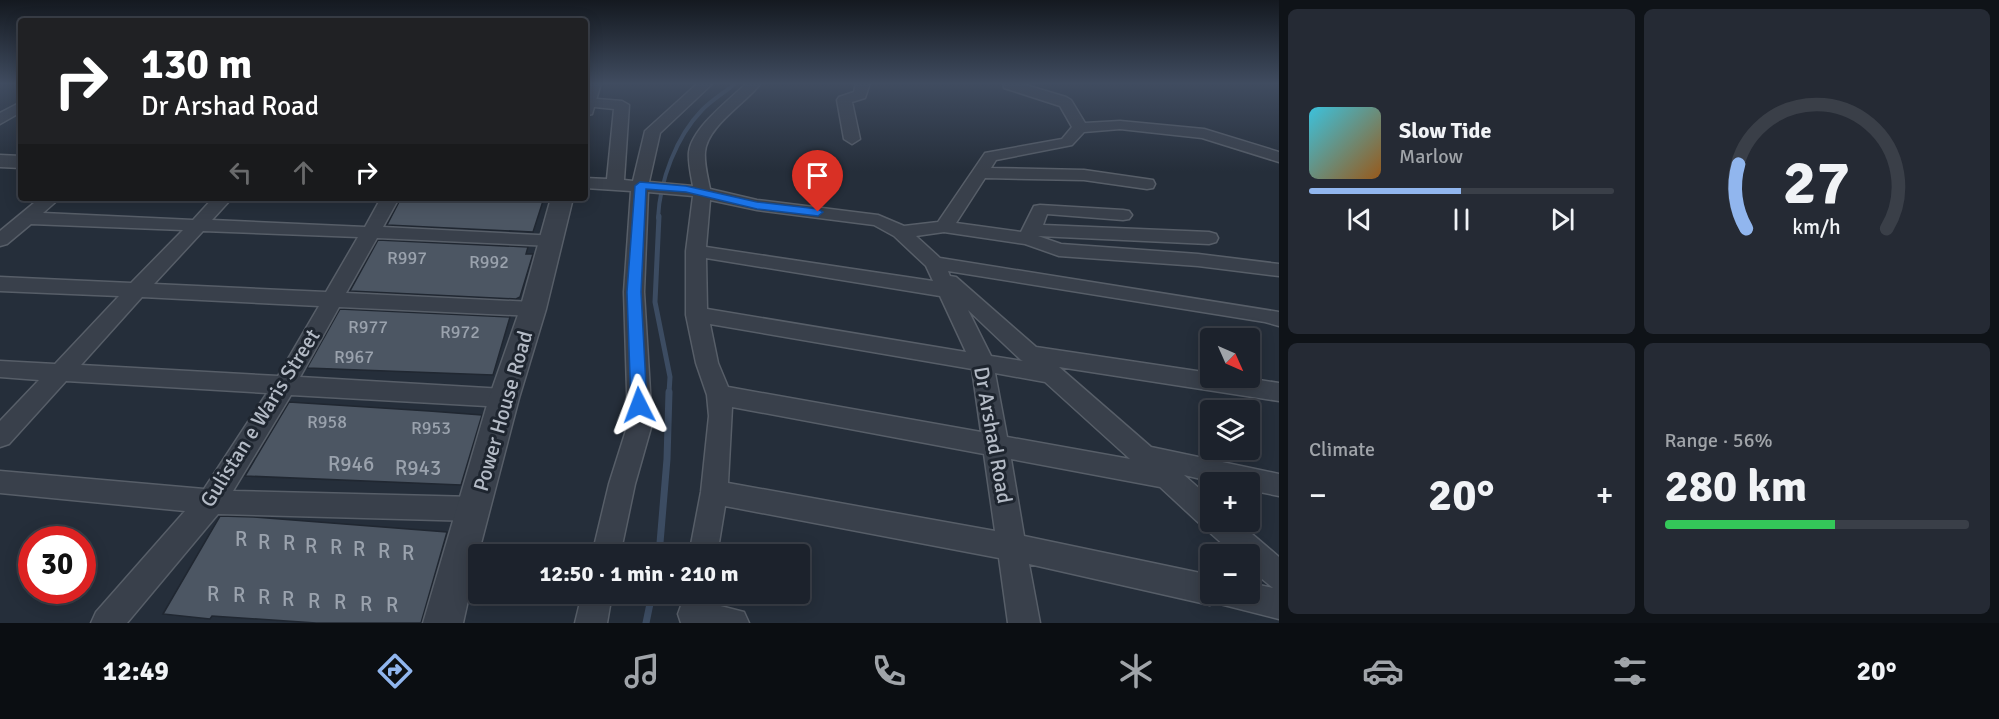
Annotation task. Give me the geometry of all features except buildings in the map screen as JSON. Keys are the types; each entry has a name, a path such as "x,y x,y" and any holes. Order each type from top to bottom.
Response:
{"street":[{"path":"615,184 621,112"},
{"path":"608,544 622,484 640,424 634,292 656,187 652,131 674,112"},
{"path":"705,544 714,492 721,416 719,395 707,363 697,315 696,251 702,192 697,163 699,143 714,122 725,112"},
{"path":"846,112 852,139"},
{"path":"1071,112 1080,128"},
{"path":"945,227 990,156 1067,142 1080,128 1120,125 1204,134 1279,157"},
{"path":"0,161 18,162"},
{"path":"978,173 1084,175 1147,184"},
{"name":"Dr Arshad Road","path":"588,183 702,192 757,205 878,220 901,232 940,276 982,361 1024,623"},
{"path":"0,240 47,201"},
{"path":"0,437 220,201"},
{"name":"Gulistan e Waris Street","path":"108,623 211,502 285,384 388,201"},
{"name":"Power House Road","path":"443,623 476,509 504,398 532,309 561,201"},
{"path":"1030,235 1040,210 1045,208 1123,215"},
{"path":"26,218 551,240"},
{"path":"901,232 945,227 1030,235 1209,238"},
{"path":"1030,235 1059,250 1198,260 1279,270"},
{"path":"696,251 940,276 1266,315 1279,319"},
{"path":"940,276 1200,506"},
{"path":"0,284 532,309"},
{"path":"697,315 1051,374"},
{"path":"1029,354 1279,392"},
{"path":"0,369 504,398"},
{"path":"719,395 1168,477"},
{"path":"1143,455 1279,484"},
{"path":"0,482 211,502 476,509"},
{"path":"714,492 1012,547 1200,588"},
{"path":"1229,532 1279,576"},
{"path":"1260,600 1279,604"},
{"path":"591,623 595,604"},
{"path":"694,610 733,623"}],"waterway":[{"path":"658,218 662,189 671,160 684,133 700,112"},
{"path":"659,216 655,302 670,377 669,393"},
{"path":"660,544 667,459 669,392"},
{"path":"646,623 650,604"}],"route":[{"path":"639,405 634,292 640,186 686,189 757,205 818,212"}]}
